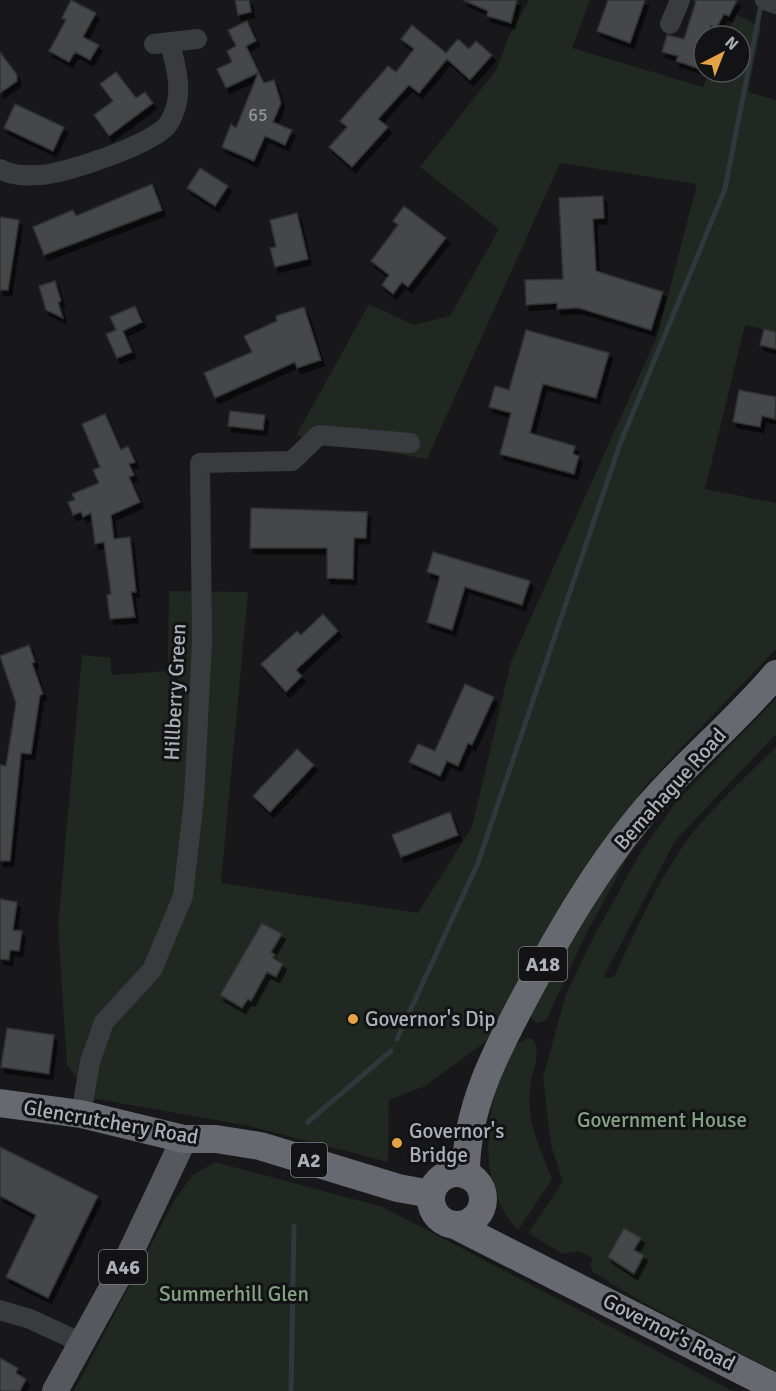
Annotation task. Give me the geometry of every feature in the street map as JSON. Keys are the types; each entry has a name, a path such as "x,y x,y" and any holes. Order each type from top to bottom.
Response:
{"highway":[{"name":"Bemahague Road","path":"466,1175 469,1133 481,1088 504,1037 590,885 638,819 776,674"},
{"name":"Glencrutchery Road","path":"0,1104 81,1114 184,1139 216,1139 260,1146 398,1188 431,1194"},
{"path":"466,1175 478,1184 482,1205 469,1222 455,1225 439,1218 431,1203 431,1194 439,1180 445,1176 466,1175"},
{"name":"Governor's Road","path":"482,1205 515,1242 575,1277 594,1294"},
{"name":"Governor's Road","path":"455,1225 776,1388"}],"main road":[{"name":"A46","path":"55,1391 130,1254 184,1139"}],"street":[{"path":"670,24 680,0"},
{"path":"765,0 776,4"},
{"path":"1,170 12,175 42,175 100,161 155,135 169,124 180,81 162,44 197,39"},
{"name":"Hillberry Green","path":"81,1114 90,1062 104,1022 152,970 183,896 194,799 202,642 200,464 292,461 319,435 410,443"},
{"path":"0,1310 30,1319 82,1343"}],"green space":[{"path":"529,0 590,0 572,48 703,87 704,84 750,84 748,92 776,100 776,332 745,325 705,489 776,503 776,649 647,784 611,835 492,1037 425,1086 389,1100 388,1162 249,1126 91,1098 67,1065 58,927 82,655 110,658 112,675 168,671 169,591 248,592 221,883 418,913 472,827 511,662 658,334 697,184 560,163 427,459 296,436 369,304 414,325 450,316 499,229 420,167 497,69 508,38"},
{"path":"736,14 761,27 752,72 752,24 732,24"},
{"name":"Government House","path":"776,699 776,734 675,841 603,978 614,977 651,899 687,840 724,798 776,747 776,1372 642,1302 593,1272 590,1265 593,1259 580,1251 563,1254 528,1233 563,1182 551,1145 543,1077 566,994 591,942 639,855 676,802"},
{"path":"636,841 584,938 548,1016 545,1021 536,1023 528,1014 573,933"},
{"path":"532,1038 536,1056 530,1088 530,1112 535,1134 552,1179 518,1230 505,1213 496,1194 488,1151 489,1128 492,1106 509,1056 521,1041"},
{"name":"Summerhill Glen","path":"215,1162 383,1207 733,1391 74,1391 175,1199 193,1175"}],"building":[{"path":"71,0 96,13 83,37 99,45 90,60 75,52 69,62 49,51 66,20 62,18"},
{"path":"235,0 249,0 251,12 238,15"},
{"path":"463,0 517,0 511,23 487,16 488,11"},
{"path":"608,0 645,0 630,43 597,31"},
{"path":"693,0 737,0 729,16 724,14 719,24 692,24 692,66 676,61 678,56 662,52 667,35 684,39 696,1"},
{"path":"247,21 256,41 246,46 264,83 274,80 281,103 273,122 292,130 285,145 265,136 254,161 222,147 231,124 236,128 258,73 226,88 217,69 232,62 227,51 236,46 228,30"},
{"path":"412,25 446,53 458,39 469,49 476,41 492,55 470,80 447,59 419,93 409,85 378,119 388,127 352,167 329,147 347,127 340,121 388,66 396,72 414,49 401,39"},
{"path":"0,52 17,75 17,81 0,93"},
{"path":"116,72 136,98 145,92 153,103 109,136 94,115 113,101 100,84"},
{"path":"15,104 64,127 53,151 4,128"},
{"path":"200,168 228,186 215,206 187,188"},
{"path":"152,184 162,210 44,255 33,227 73,210 76,216"},
{"path":"603,196 604,218 593,219 596,271 663,292 651,330 579,308 557,309 557,303 526,305 525,280 563,279 559,198"},
{"path":"404,206 446,238 408,287 402,282 393,294 382,285 389,275 371,261 398,225 393,221"},
{"path":"297,213 308,259 275,267 270,248 276,247 270,220"},
{"path":"0,217 19,220 8,290 0,290"},
{"path":"55,281 63,318 46,310 39,286"},
{"path":"135,306 142,322 123,331 132,352 117,358 106,334 116,330 110,317"},
{"path":"304,307 321,360 297,368 295,362 215,398 204,373 252,352 244,336 277,321 276,316"},
{"path":"764,329 776,332 776,349 760,345"},
{"path":"526,330 609,353 596,398 543,384 530,433 575,446 573,454 579,456 574,474 500,454 511,413 489,407 495,386 509,390"},
{"path":"739,390 776,397 775,419 762,416 760,427 733,422"},
{"path":"230,411 265,415 263,430 228,426"},
{"path":"105,414 121,450 128,446 135,462 129,464 134,475 129,477 140,502 111,515 114,539 130,537 136,592 131,592 135,617 110,619 107,595 111,594 104,542 95,544 91,513 83,517 81,512 73,515 68,502 75,500 72,494 99,483 93,470 100,467 82,424"},
{"path":"251,508 367,512 366,538 354,538 353,579 327,578 327,548 250,548"},
{"path":"433,552 530,581 522,605 465,587 452,630 427,622 440,576 427,572"},
{"path":"323,614 338,631 296,670 302,676 286,692 261,664 297,631 301,635"},
{"path":"29,645 35,662 32,663 43,694 40,695 31,754 21,753 10,861 0,861 0,765 6,766 16,703 0,656"},
{"path":"465,684 494,697 472,745 468,743 458,766 447,761 440,776 409,762 418,744 435,751"},
{"path":"297,749 314,765 270,812 253,796"},
{"path":"450,812 458,835 401,857 392,835"},
{"path":"0,899 17,902 13,930 22,931 19,951 10,950 9,960 0,959"},
{"path":"262,923 282,934 271,952 275,955 273,958 283,964 276,977 267,972 251,1001 248,999 242,1008 220,995"},
{"path":"7,1028 54,1035 49,1074 1,1067"},
{"path":"0,1147 98,1196 48,1298 6,1277 36,1215 0,1196"},
{"path":"624,1228 641,1238 634,1250 644,1255 634,1274 608,1257"},
{"path":"0,1358 18,1368 16,1373 26,1379 20,1391 0,1391"}],"waterway":[{"path":"397,1039 478,863 620,444 725,189 760,10"},
{"path":"308,1122 391,1051"},
{"path":"291,1391 294,1226"}],"place":[{"name":"Governor's Dip","path":"353,1019"},
{"name":"Governor's Bridge","path":"397,1143"}]}
